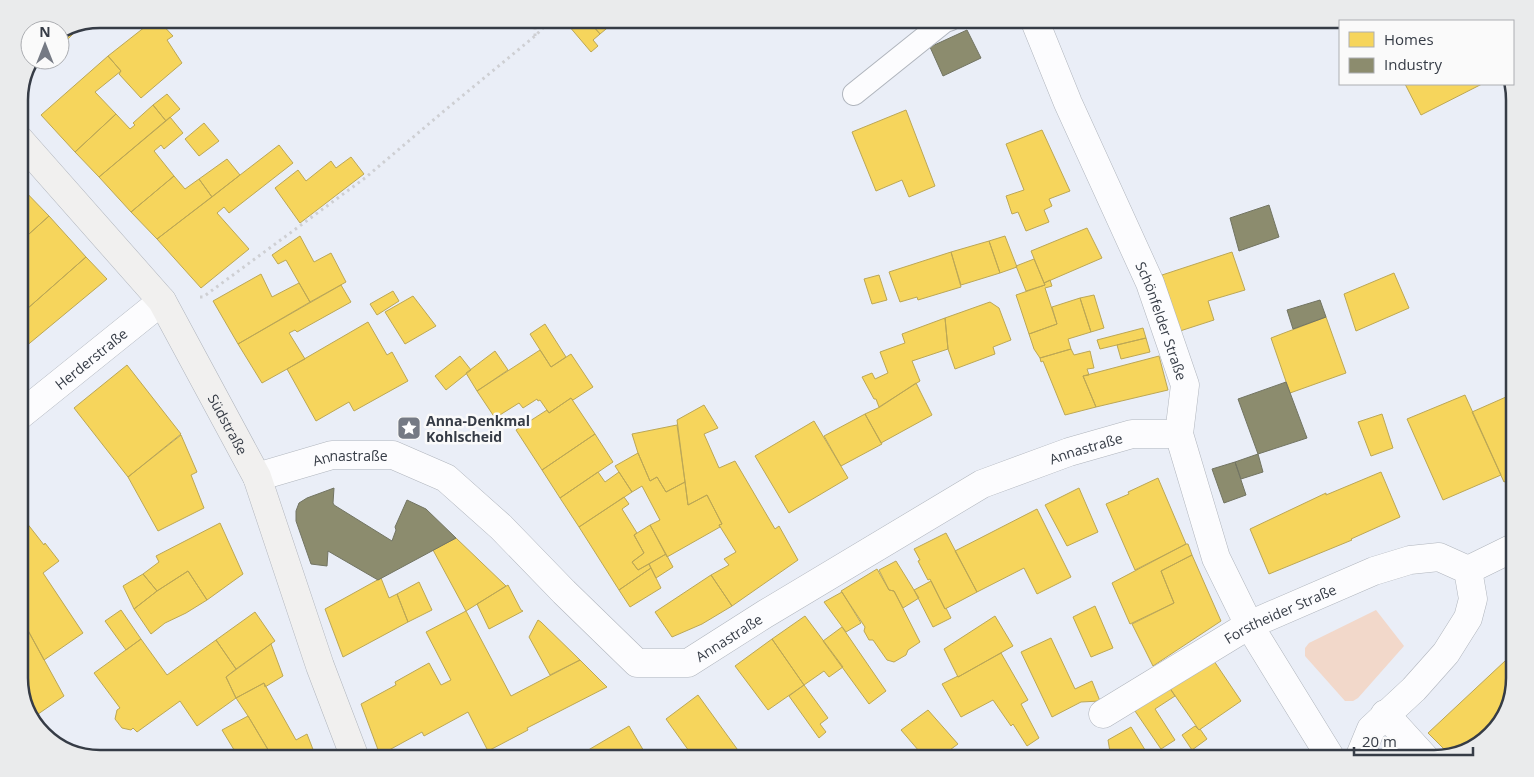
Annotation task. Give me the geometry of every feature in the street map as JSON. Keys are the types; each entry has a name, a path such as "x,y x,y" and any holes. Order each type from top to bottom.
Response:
{"street":[{"name":"Schönfelder Straße","path":"1038,28 1068,104 1154,292 1185,385 1179,434 1216,558 1249,625 1326,750"},
{"name":"Südstraße","path":"28,149 162,301 257,477 320,666 352,750"},
{"name":"Herderstraße","path":"28,409 162,301"},
{"name":"Annastraße","path":"257,477 332,455 394,455 446,478 501,527 637,663 688,663 765,614 982,484 1068,452 1132,434 1179,434"},
{"path":"1361,750 1370,729 1414,689 1446,653 1468,618 1474,599 1468,570 1506,551"},
{"name":"Forstheider Straße","path":"1103,714 1249,625 1374,571 1410,560 1440,556 1468,570"},
{"path":"1385,714 1418,750"}],"lane":[{"path":"854,94 936,28"}],"path":[{"path":"535,28 535,36"},
{"path":"162,301 203,296 365,178 543,28"}],"shaded area":[{"path":"1376,610 1404,646 1358,698 1353,701 1345,701 1305,656 1305,648 1309,643"}],"building: Homes":[{"path":"144,28 165,28 173,36 167,40 182,63 141,98 119,74 121,71 108,56"},
{"path":"571,28 595,28 600,34 593,40 598,46 591,52"},
{"path":"595,28 607,28 600,34"},
{"path":"108,56 121,71 95,92 116,114 75,152 41,115"},
{"path":"1406,85 1480,85 1421,115"},
{"path":"167,94 180,109 166,121 153,105"},
{"path":"153,105 166,121 99,177 75,152 116,114 130,129 135,125 133,123"},
{"path":"906,110 935,186 909,197 902,180 876,191 852,132"},
{"path":"170,117 183,133 164,149 161,145 154,151 174,176 131,212 99,177"},
{"path":"204,123 219,141 199,156 185,139"},
{"path":"1042,130 1070,191 1049,199 1052,206 1044,210 1049,222 1026,231 1018,212 1012,214 1006,196 1024,190 1006,144"},
{"path":"279,145 293,163 229,213 224,207 217,213 249,249 201,288 157,239"},
{"path":"351,157 364,174 300,223 275,188 298,170 306,181 331,161 336,168"},
{"path":"227,159 240,175 212,197 199,179"},
{"path":"174,176 185,189 199,179 212,197 157,239 131,212"},
{"path":"28,194 49,216 28,235"},
{"path":"49,216 86,257 28,308 28,235"},
{"path":"1087,228 1102,258 1044,283 1031,251"},
{"path":"300,236 314,262 331,253 346,282 310,302 286,260 278,264 272,255"},
{"path":"1005,236 1017,267 1000,273 989,241"},
{"path":"989,241 1000,273 961,285 951,252"},
{"path":"951,252 961,287 918,300 917,297 900,302 889,272"},
{"path":"1232,252 1245,290 1208,301 1214,320 1180,331 1162,275"},
{"path":"86,257 107,279 28,345 28,308"},
{"path":"1034,259 1045,285 1026,291 1016,266"},
{"path":"1394,273 1409,308 1356,331 1344,294"},
{"path":"261,274 272,297 299,283 310,302 238,344 213,301"},
{"path":"879,275 887,300 872,304 864,279"},
{"path":"1050,280 1052,286 1045,288 1057,324 1029,334 1016,295 1045,285 1044,283"},
{"path":"341,285 351,302 297,332 295,330 289,333 305,359 262,383 238,344"},
{"path":"393,291 399,301 377,315 370,304"},
{"path":"1094,295 1104,328 1091,332 1080,298"},
{"path":"413,296 436,326 405,344 385,312"},
{"path":"1080,298 1091,332 1068,339 1071,349 1040,358 1034,349 1029,334 1057,324 1052,307"},
{"path":"990,302 999,308 1011,340 993,347 995,354 955,369 948,349 945,318"},
{"path":"1326,317 1346,373 1290,393 1271,338"},
{"path":"945,318 948,349 912,361 920,381 879,407 862,377 872,373 875,379 888,373 880,352 905,343 902,334"},
{"path":"368,322 387,355 392,352 408,381 354,411 349,402 316,421 287,369"},
{"path":"545,324 566,357 551,367 530,334"},
{"path":"1143,328 1146,338 1100,349 1097,340"},
{"path":"1146,338 1150,352 1121,359 1117,345"},
{"path":"1071,349 1074,355 1090,351 1094,368 1087,369 1089,375 1083,376 1096,407 1065,415 1043,361 1041,362 1040,358"},
{"path":"540,350 551,367 571,354 593,387 573,400 571,398 549,413 540,400 538,401 537,399 523,408 519,403 495,418 477,391"},
{"path":"495,351 508,370 477,391 466,373"},
{"path":"460,356 471,370 446,390 435,376"},
{"path":"1159,356 1168,390 1096,407 1083,376"},
{"path":"127,365 181,434 128,477 74,408"},
{"path":"916,383 932,415 881,443 865,414 880,407"},
{"path":"1465,395 1501,475 1443,500 1407,419"},
{"path":"1506,397 1506,481 1504,482 1472,412"},
{"path":"571,398 595,434 542,470 516,430 547,410 549,413"},
{"path":"704,405 718,428 704,434 719,468 735,461 775,529 779,526 798,560 732,606 711,575 729,565 724,559 736,552 719,525 722,524 707,495 688,505 677,420"},
{"path":"865,414 882,444 841,466 824,436"},
{"path":"1382,414 1393,448 1371,456 1358,422"},
{"path":"814,421 848,478 789,513 755,456"},
{"path":"677,425 685,482 666,492 657,477 650,481 632,434"},
{"path":"595,434 613,462 560,498 542,470"},
{"path":"181,435 197,472 191,475 204,508 158,531 128,477"},
{"path":"638,453 650,481 657,477 666,492 685,482 688,505 707,495 722,524 719,525 720,527 667,557 650,525 660,520 642,486 632,492 615,466"},
{"path":"598,472 605,482 619,472 632,492 579,527 560,498"},
{"path":"1381,472 1400,517 1352,540 1269,574 1250,529 1326,493 1326,495"},
{"path":"1158,478 1186,544 1135,570 1106,504"},
{"path":"1079,488 1098,532 1067,546 1045,505"},
{"path":"624,497 629,504 622,509 637,533 634,535 644,553 632,562 638,570 649,564 651,568 619,590 579,527"},
{"path":"1037,509 1071,577 1037,594 1024,568 977,592 955,551"},
{"path":"220,523 243,574 207,600 188,571 157,591 143,574 159,562 156,556"},
{"path":"28,525 59,561 43,573 83,633 44,660 28,631"},
{"path":"650,525 666,554 638,570 632,562 644,553 634,535"},
{"path":"946,533 977,592 945,609 930,579 928,580 918,561 920,560 914,549"},
{"path":"456,538 506,586 466,611 433,550"},
{"path":"1188,544 1192,555 1161,571 1174,603 1130,624 1112,583"},
{"path":"666,554 673,567 656,578 649,564"},
{"path":"1192,555 1221,621 1153,666 1132,624 1174,603 1161,571"},
{"path":"896,561 919,598 903,608 894,591 889,590 879,570"},
{"path":"651,568 661,588 630,607 619,590"},
{"path":"877,569 889,590 894,591 920,642 908,650 906,655 894,662 887,660 873,640 869,640 864,631 865,627 841,591"},
{"path":"188,571 207,600 165,623 151,634 134,609"},
{"path":"143,574 157,591 134,609 123,586"},
{"path":"711,575 732,606 702,624 672,637 655,612"},
{"path":"381,578 389,598 397,594 408,622 343,657 325,609"},
{"path":"931,581 951,618 933,627 914,590"},
{"path":"419,582 432,610 408,622 397,594"},
{"path":"508,585 523,611 489,629 477,604"},
{"path":"842,592 861,623 846,632 824,602"},
{"path":"1095,606 1113,648 1091,657 1073,617"},
{"path":"121,610 141,639 126,650 105,621"},
{"path":"466,611 511,696 580,660 607,687 527,728 528,730 490,750 487,750 468,712 424,736 422,732 389,750 378,750 361,704 396,685 395,682 429,663 441,685 451,680 426,632"},
{"path":"255,612 275,641 236,669 216,640"},
{"path":"805,616 843,667 829,677 824,671 804,685 772,639"},
{"path":"995,616 1013,646 958,677 944,649"},
{"path":"538,620 580,660 550,675 529,637"},
{"path":"842,627 886,691 869,704 823,641"},
{"path":"28,630 64,696 38,714 35,709 31,701 28,682"},
{"path":"1051,638 1075,689 1092,681 1100,701 1081,702 1052,717 1021,652"},
{"path":"141,639 167,675 216,640 236,669 226,677 236,698 197,726 180,701 137,732 133,728 131,730 122,728 115,719 117,710 120,708 94,673"},
{"path":"772,639 804,685 768,710 735,666"},
{"path":"271,644 283,676 265,687 264,683 236,698 226,677"},
{"path":"1001,653 1028,700 1021,704 1039,738 1027,746 1013,724 1011,726 993,700 961,717 942,684"},
{"path":"1212,658 1241,701 1199,730 1169,687"},
{"path":"1506,662 1504,696 1499,709 1489,725 1470,740 1444,749 1428,733"},
{"path":"264,683 296,740 307,734 313,750 268,750 236,698"},
{"path":"804,685 828,718 820,724 826,732 819,738 789,696"},
{"path":"1169,687 1175,696 1155,709 1175,740 1161,749 1135,711"},
{"path":"698,695 738,750 688,750 666,719"},
{"path":"928,710 958,744 950,750 918,750 901,730"},
{"path":"248,716 268,750 234,750 222,730"},
{"path":"629,726 643,750 591,750"},
{"path":"1195,726 1200,729 1207,739 1192,750 1182,735"},
{"path":"1131,727 1145,750 1110,750 1108,740"}],"building: Industry":[{"path":"967,30 981,58 943,76 930,47"},
{"path":"1269,205 1279,237 1239,251 1230,218"},
{"path":"1320,300 1326,317 1293,329 1287,310"},
{"path":"1286,382 1307,438 1258,454 1238,399"},
{"path":"1258,454 1263,472 1241,479 1235,462"},
{"path":"1235,462 1246,495 1224,503 1212,469"},
{"path":"334,488 334,505 392,541 396,530 395,527 407,500 426,509 456,538 378,580 328,551 327,566 311,564 296,521 296,511 299,503 307,498"}],"place":[{"name":"Anna-Denkmal Kohlscheid","path":"409,428"}]}
